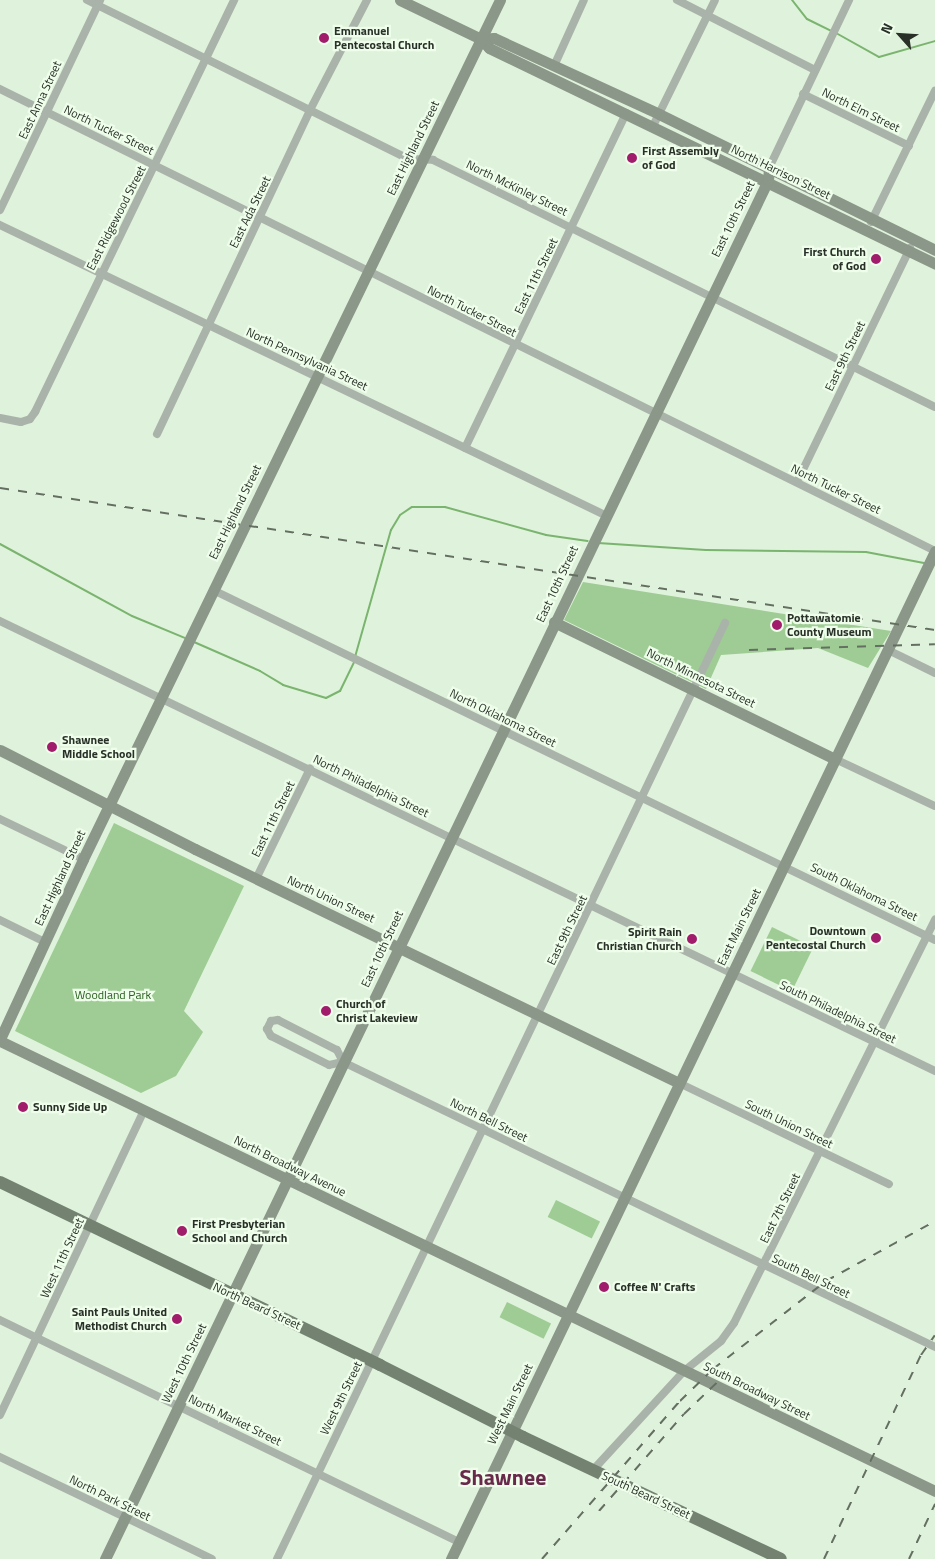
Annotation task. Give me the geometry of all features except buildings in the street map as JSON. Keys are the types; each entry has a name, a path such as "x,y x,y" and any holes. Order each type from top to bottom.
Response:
{"main road":[{"name":"North Beard Street","path":"0,1182 372,1361 512,1432"},
{"name":"South Beard Street","path":"512,1432 781,1559"}],"street":[{"name":"North McKinley Street","path":"87,0 99,3 409,159 433,160 935,407"},
{"name":"East Ridgewood Street","path":"0,418 21,422 30,419 234,0"},
{"name":"East Ada Street","path":"157,434 310,110 367,0"},
{"name":"North Harrison Street","path":"400,0 481,39 489,48 768,180 867,230 912,245 935,250"},
{"name":"East Highland Street","path":"0,1040 83,859 184,653 316,375 500,0"},
{"path":"554,66 584,0"},
{"name":"North Elm Street","path":"677,0 815,70"},
{"path":"653,126 715,0"},
{"name":"East 10th Street","path":"288,1180 450,837 768,180 769,168 802,94 849,0"},
{"name":"East Anna Street","path":"0,210 99,3"},
{"name":"North Harrison Street","path":"481,39 494,38 659,114 873,219 912,245 935,264"},
{"name":"North Tucker Street","path":"0,89 935,552"},
{"path":"867,230 935,92"},
{"name":"North Elm Street","path":"802,94 909,146"},
{"name":"East 11th Street","path":"465,448 626,113"},
{"name":"North Pennsylvania Street","path":"0,225 605,515"},
{"name":"East 9th Street","path":"796,482 912,245"},
{"name":"East Main Street","path":"568,1315 935,552"},
{"name":"North Oklahoma Street","path":"213,590 784,866"},
{"name":"North Philadelphia Street","path":"0,620 732,973"},
{"name":"North Minnesota Street","path":"554,622 835,759"},
{"name":"East 9th Street","path":"427,1247 538,1014 592,906 725,623"},
{"path":"888,650 935,673"},
{"name":"North Union Street","path":"0,750 256,879 679,1083"},
{"path":"835,759 935,806"},
{"name":"East 11th Street","path":"256,879 310,769"},
{"path":"0,819 83,859"},
{"name":"South Oklahoma Street","path":"784,866 935,940"},
{"name":"East 7th Street","path":"593,1470 684,1371 721,1341 765,1266 935,919"},
{"path":"0,920 45,942"},
{"name":"South Philadelphia Street","path":"732,973 935,1071"},
{"name":"North Bell Street","path":"343,1062 329,1065 270,1036 267,1029 271,1021 278,1020 337,1050 343,1062 624,1198"},
{"name":"North Broadway Avenue","path":"0,1040 568,1315"},
{"name":"South Union Street","path":"679,1083 889,1184"},
{"name":"West 11th Street","path":"0,1415 144,1110"},
{"name":"West 10th Street","path":"105,1559 288,1180"},
{"name":"South Bell Street","path":"624,1198 935,1348"},
{"name":"West 9th Street","path":"277,1559 427,1247"},
{"name":"South Broadway Street","path":"568,1315 935,1491"},
{"name":"West Main Street","path":"451,1559 568,1315"},
{"name":"North Market Street","path":"0,1320 459,1542"},
{"name":"North Park Street","path":"0,1457 212,1559"}],"green space":[{"path":"583,582 891,631 868,668 818,648 721,655 706,689 564,620"},
{"name":"Woodland Park","path":"114,823 244,886 184,1011 203,1032 176,1076 141,1093 15,1031"},
{"path":"772,927 813,947 792,991 751,971"},
{"path":"556,1200 600,1221 592,1239 548,1217"},
{"path":"507,1302 551,1323 544,1339 500,1317"}],"waterway":[{"path":"792,0 807,19 832,31"},
{"path":"836,33 879,57 935,41"},
{"path":"355,657 391,530 400,515 412,507 445,507 546,535 588,541"},
{"path":"598,543 706,550 866,552 924,563"},
{"path":"0,544 132,616 185,638"},
{"path":"194,642 260,671 283,685 326,698 340,691 354,662"}],"railway":[{"path":"0,488 935,630"},
{"path":"749,650 935,644"},
{"path":"542,1559 680,1401 713,1369 826,1281 935,1221"},
{"path":"824,1559 921,1355 935,1335"},
{"path":"599,1511 684,1414 728,1372"},
{"path":"909,1559 935,1504"}],"place":[{"name":"Emmanuel Pentecostal Church","path":"324,38"},
{"name":"First Assembly of God","path":"632,158"},
{"name":"First Church of God","path":"876,259"},
{"name":"Pottawatomie County Museum","path":"777,625"},
{"name":"Shawnee Middle School","path":"52,747"},
{"name":"Downtown Pentecostal Church","path":"876,938"},
{"name":"Spirit Rain Christian Church","path":"692,939"},
{"name":"Church of Christ Lakeview","path":"326,1011"},
{"name":"Sunny Side Up","path":"23,1107"},
{"name":"First Presbyterian School and Church","path":"182,1231"},
{"name":"Coffee N' Crafts","path":"604,1287"},
{"name":"Saint Pauls United Methodist Church","path":"177,1319"}],"district":[{"name":"Shawnee","path":"503,1478"}]}
